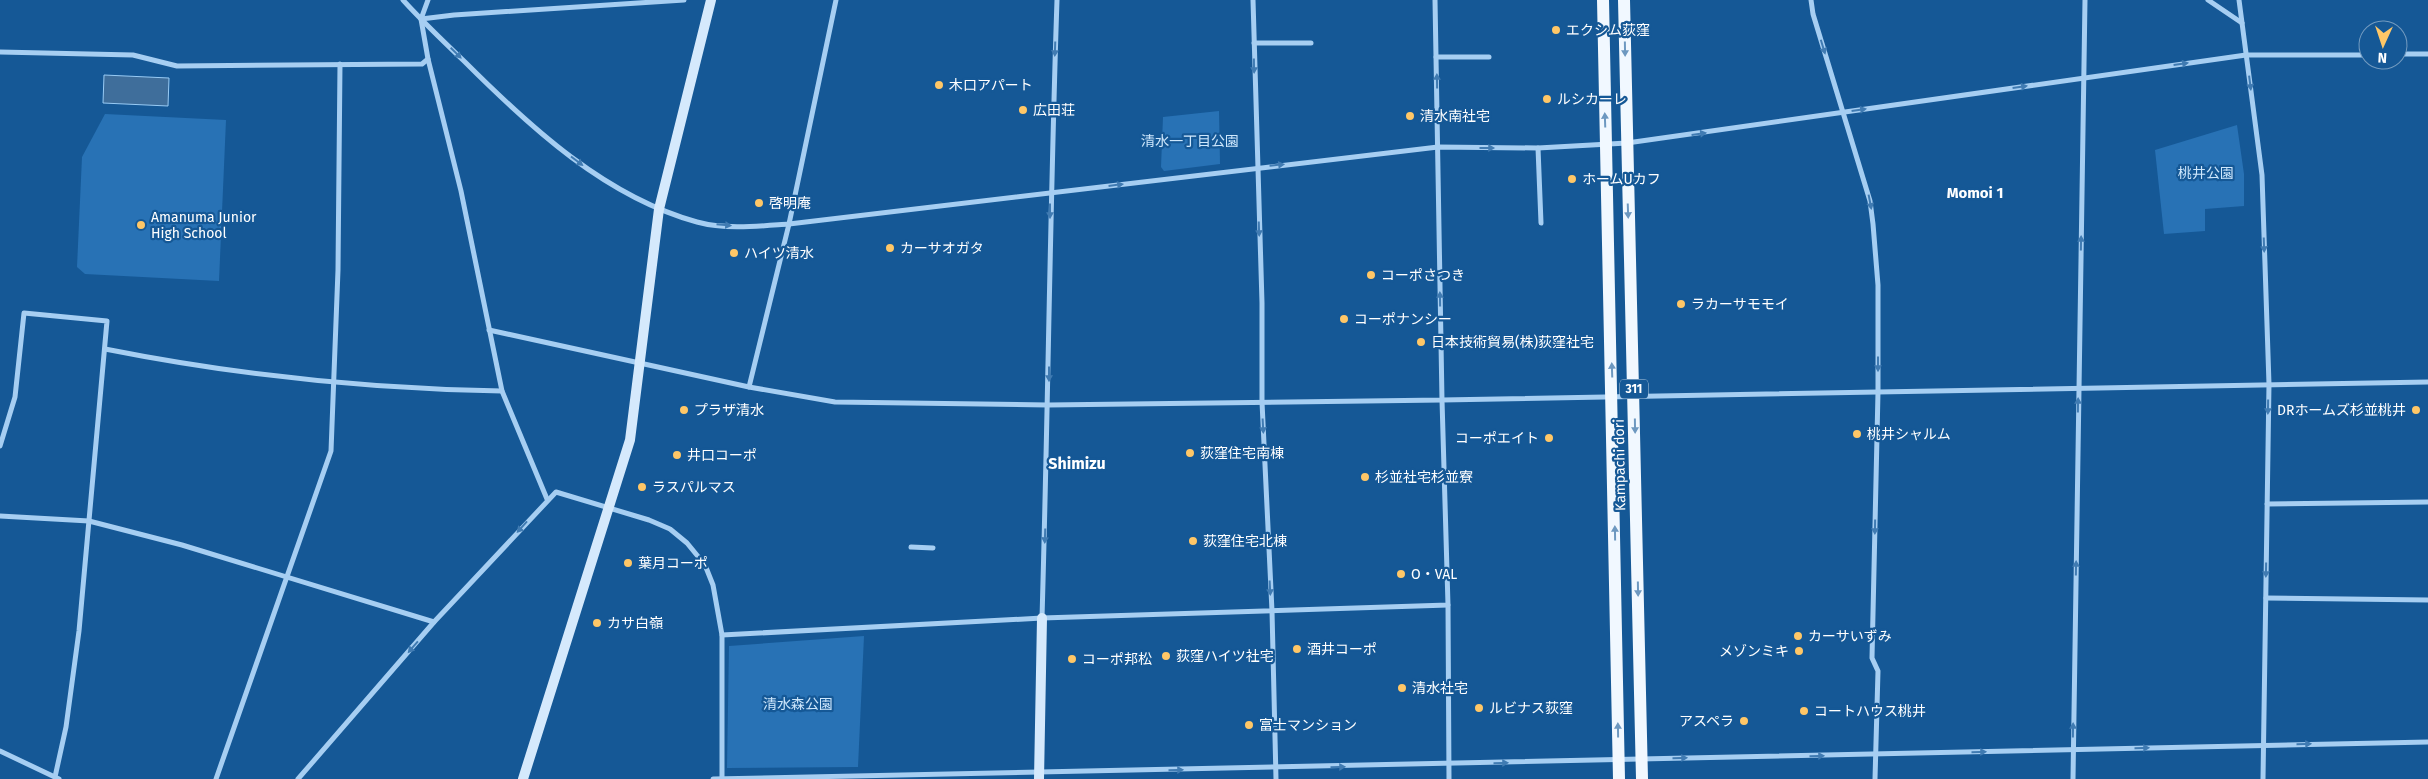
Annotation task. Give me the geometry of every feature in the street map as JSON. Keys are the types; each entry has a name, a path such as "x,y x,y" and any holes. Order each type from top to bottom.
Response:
{"main road":[{"name":"Kampachi dori","path":"1603,0 1613,398 1619,779"},
{"name":"Kampachi dori","path":"1624,0 1642,779"}],"street":[{"path":"404,0 507,104 566,153 601,178 659,209 699,223 736,226 788,224 1438,147 1538,148 1626,143 2246,54 2358,55"},
{"path":"428,0 421,19 428,59 462,191 502,391 547,499"},
{"path":"421,19 454,15 684,0"},
{"path":"523,779 630,440 659,209 711,0"},
{"path":"749,386 788,224 836,0"},
{"path":"1039,776 1048,404 1050,192 1057,0"},
{"path":"1252,0 1262,304 1262,402 1272,611 1276,779"},
{"path":"1435,0 1442,400 1448,605 1449,779"},
{"path":"1811,0 1813,14 1870,201 1878,285 1878,392 1872,658 1878,671 1875,779"},
{"path":"2073,779 2085,0"},
{"path":"2208,0 2242,23"},
{"path":"2240,0 2262,175 2268,384 2262,779"},
{"path":"1254,43 1311,43"},
{"path":"0,52 133,55 177,66 422,64 428,59"},
{"path":"2408,54 2428,54"},
{"path":"1436,57 1489,57"},
{"path":"216,779 331,450 340,176 340,64"},
{"path":"1538,148 1541,222"},
{"path":"0,446 15,398 24,314 107,321 78,640 57,778 0,751"},
{"path":"489,330 749,386 835,402 1048,404 1634,398 2428,382"},
{"path":"105,349 166,361 334,383 502,391"},
{"path":"298,779 434,622 547,499 556,492 650,520 670,529 697,553 705,566 713,586 722,635 722,779"},
{"path":"2267,504 2428,502"},
{"path":"0,516 89,522 182,544 434,622"},
{"path":"911,547 932,548"},
{"path":"2266,598 2428,600"},
{"path":"722,635 1042,618 1448,605"},
{"path":"713,779 1039,776 1642,759 2428,742"}],"green space":[{"name":"清水一丁目公園","path":"1219,111 1220,164 1164,171 1161,167 1163,117"},
{"path":"105,114 226,120 219,281 85,274 77,267 82,157"},
{"name":"桃井公園","path":"2237,125 2244,174 2244,206 2205,209 2205,231 2164,234 2155,150"},
{"name":"清水森公園","path":"864,636 858,767 727,768 729,646"}],"shaded area":[{"path":"104,75 169,78 168,106 103,103"}],"place":[{"name":"エクシム荻窪","path":"1556,30"},
{"name":"木口アパート","path":"939,85"},
{"name":"ルシカーレ","path":"1547,99"},
{"name":"広田荘","path":"1023,110"},
{"name":"清水南社宅","path":"1410,116"},
{"name":"ホームUカフ","path":"1572,179"},
{"name":"啓明庵","path":"759,203"},
{"name":"Amanuma Junior High School","path":"141,225"},
{"name":"カーサオガタ","path":"890,248"},
{"name":"ハイツ清水","path":"734,253"},
{"name":"コーポさつき","path":"1371,275"},
{"name":"ラカーサモモイ","path":"1681,304"},
{"name":"コーポナンシー","path":"1344,319"},
{"name":"日本技術貿易(株)荻窪社宅","path":"1421,342"},
{"name":"プラザ清水","path":"684,410"},
{"name":"DRホームズ杉並桃井","path":"2416,410"},
{"name":"桃井シャルム","path":"1857,434"},
{"name":"コーポエイト","path":"1549,438"},
{"name":"荻窪住宅南棟","path":"1190,453"},
{"name":"井口コーポ","path":"677,455"},
{"name":"杉並社宅杉並寮","path":"1365,477"},
{"name":"ラスパルマス","path":"642,487"},
{"name":"荻窪住宅北棟","path":"1193,541"},
{"name":"葉月コーポ","path":"628,563"},
{"name":"O・VAL","path":"1401,574"},
{"name":"カサ白嶺","path":"597,623"},
{"name":"カーサいずみ","path":"1798,636"},
{"name":"酒井コーポ","path":"1297,649"},
{"name":"メゾンミキ","path":"1799,651"},
{"name":"荻窪ハイツ社宅","path":"1166,656"},
{"name":"コーポ邦松","path":"1072,659"},
{"name":"清水社宅","path":"1402,688"},
{"name":"ルビナス荻窪","path":"1479,708"},
{"name":"コートハウス桃井","path":"1804,711"},
{"name":"アスペラ","path":"1744,721"},
{"name":"富士マンション","path":"1249,725"}],"district":[{"name":"Momoi 1","path":"1975,193"},
{"name":"Shimizu","path":"1077,463"}]}
